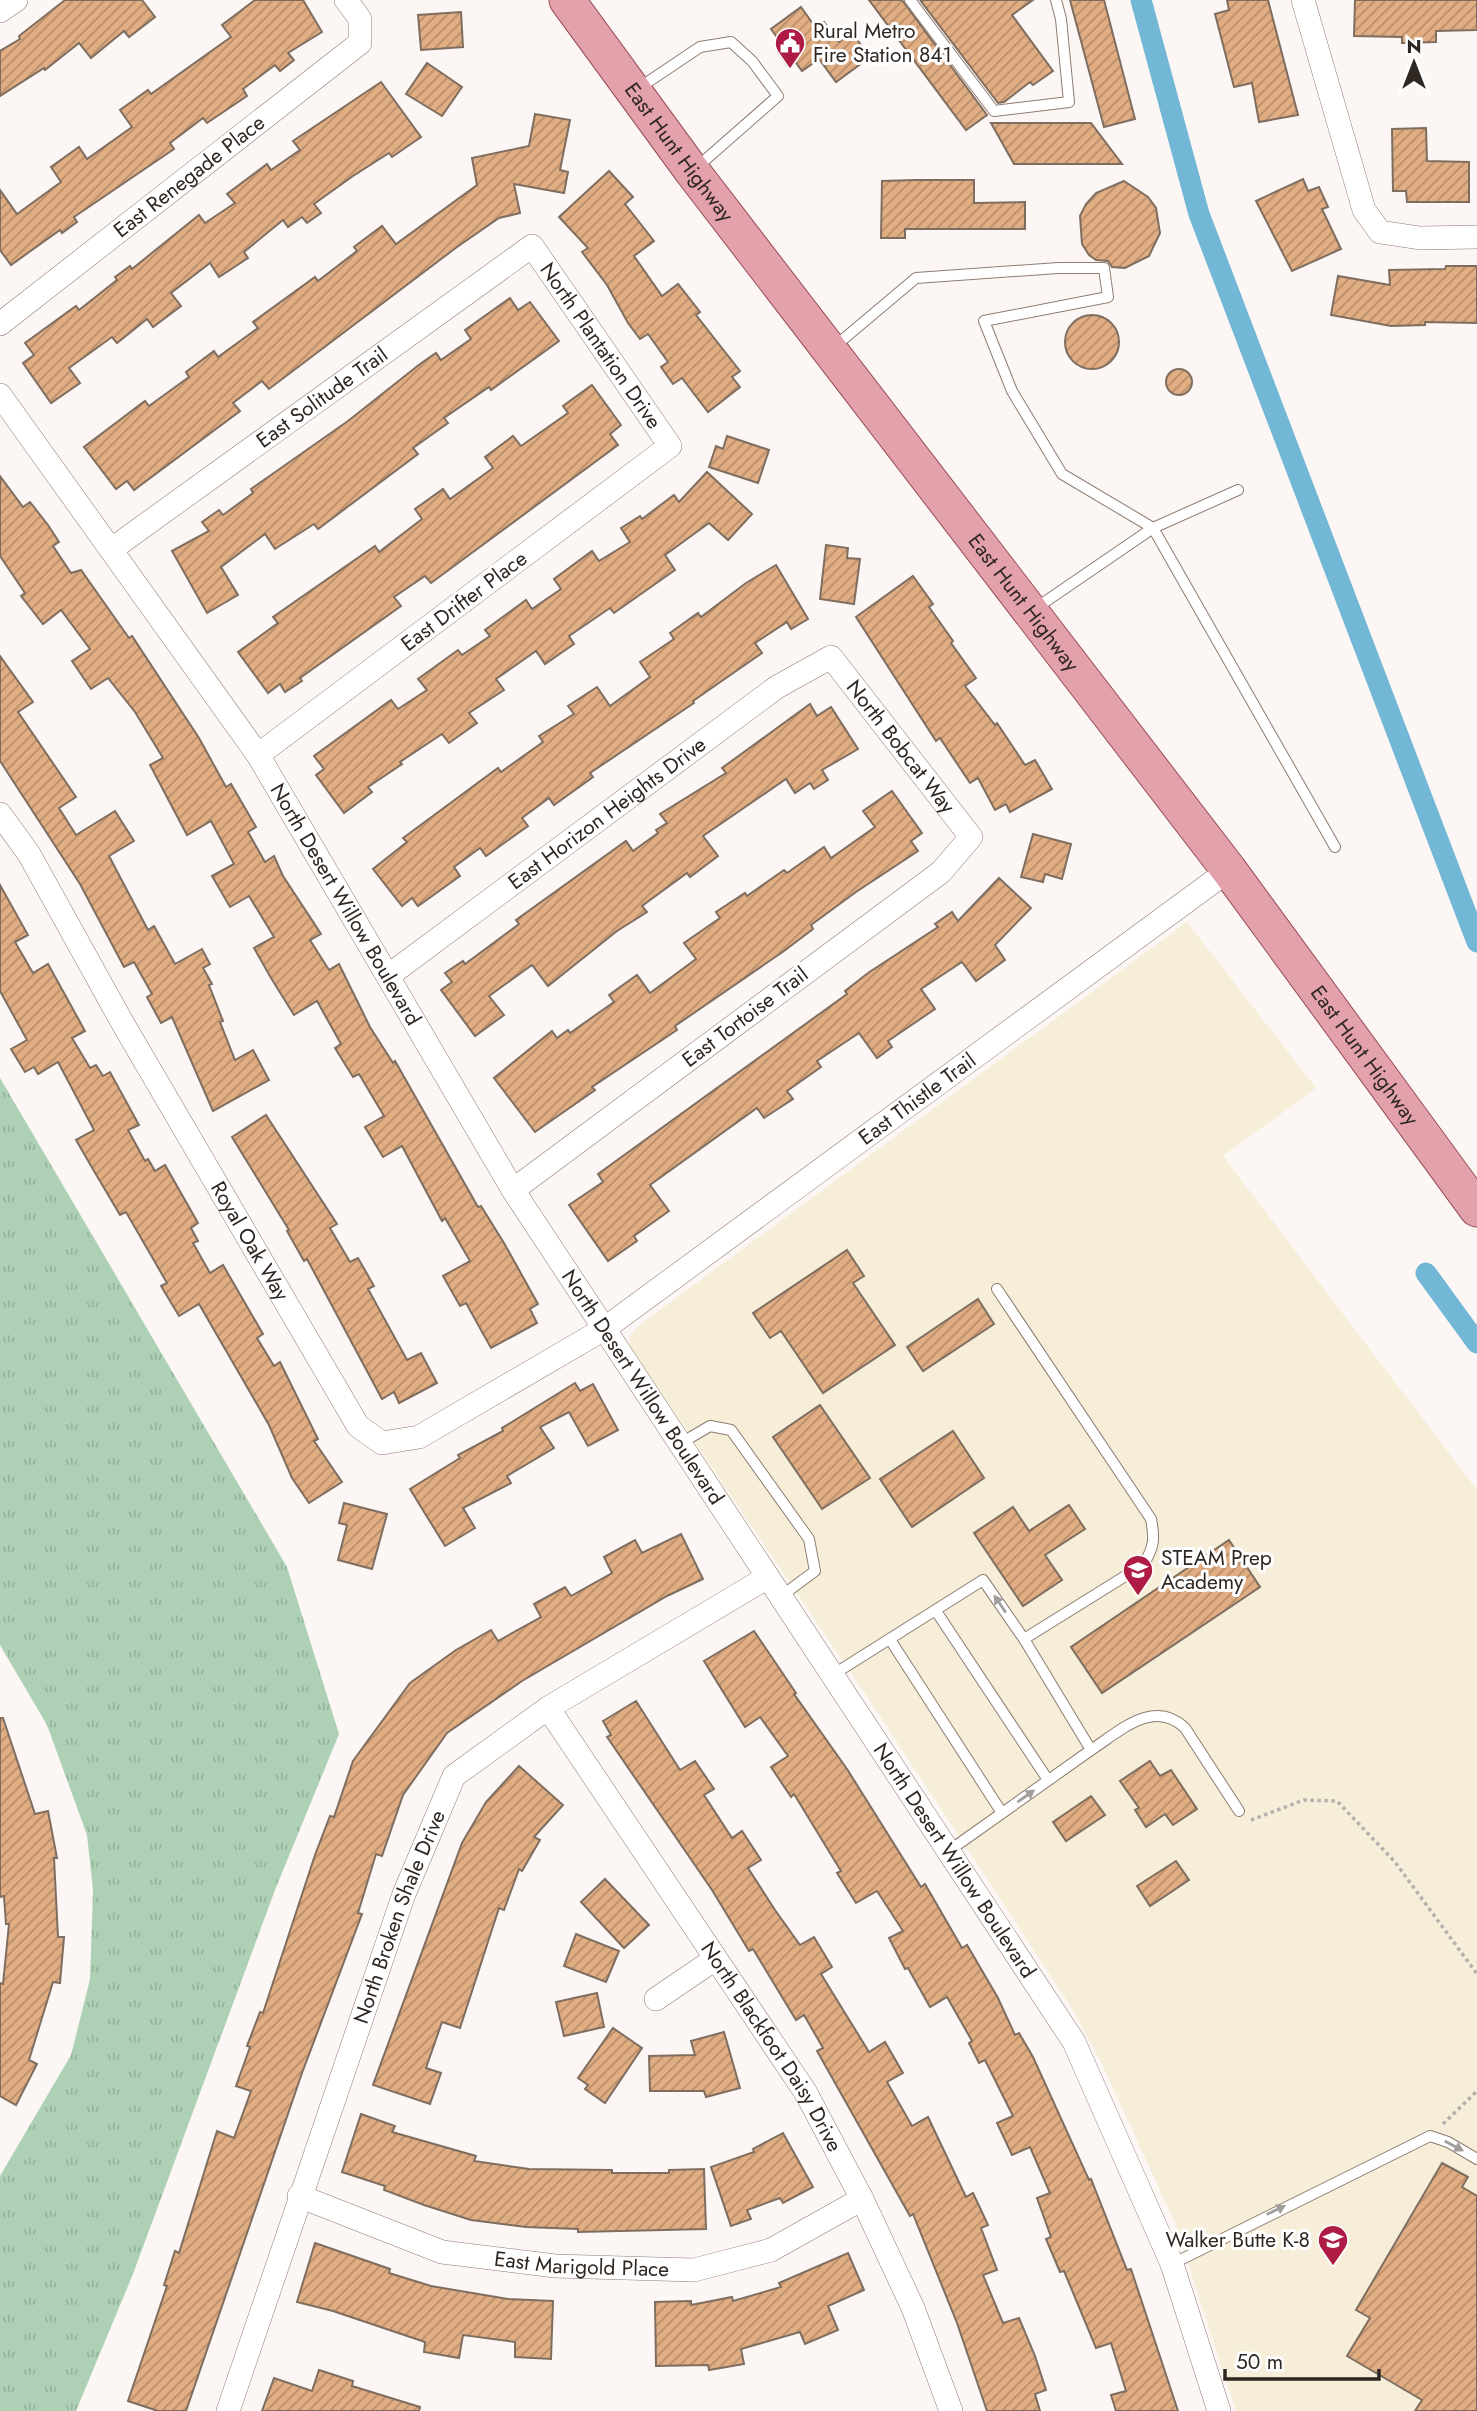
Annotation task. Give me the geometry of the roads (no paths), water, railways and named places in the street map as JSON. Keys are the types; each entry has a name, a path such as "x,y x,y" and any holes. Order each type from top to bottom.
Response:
{"main road":[{"name":"East Hunt Highway","path":"567,0 692,171 1229,870 1477,1209"}],"street":[{"path":"0,11 16,0"},
{"name":"East Renegade Place","path":"0,324 360,43 360,19 346,0"},
{"path":"1303,0 1364,210 1380,232 1420,238 1477,237"},
{"name":"North Plantation Drive","path":"531,246 670,446"},
{"name":"East Solitude Trail","path":"112,550 531,246"},
{"name":"North Desert Willow Boulevard","path":"0,395 258,755 513,1190 1074,2042 1172,2264 1219,2411"},
{"name":"East Drifter Place","path":"258,755 670,446"},
{"name":"North Bobcat Way","path":"831,657 971,836"},
{"name":"East Horizon Heights Drive","path":"388,976 777,687 831,657"},
{"name":"Royal Oak Way","path":"0,814 29,853 122,1022 358,1426 382,1443 419,1437 604,1329"},
{"name":"East Tortoise Trail","path":"513,1190 940,872 971,836"},
{"name":"East Thistle Trail","path":"604,1329 1229,870"},
{"name":"North Broken Shale Drive","path":"228,2411 404,1894 454,1776 548,1708 768,1577"},
{"name":"North Blackfoot Daisy Drive","path":"548,1708 806,2093 862,2199 913,2308 951,2411"},
{"path":"656,1999 715,1959"},
{"name":"East Marigold Place","path":"299,2196 442,2252 555,2266 694,2270 771,2250 862,2199"}],"lane":[{"path":"910,0 994,111 1069,102 1061,19 1056,0"},
{"path":"634,91 700,47 731,43 752,61 778,96 692,171"},
{"path":"830,351 916,278 1058,268 1104,268 1108,297 984,321 1012,391 1062,474 1153,528 1335,847"},
{"path":"1031,612 1153,528 1238,490"},
{"path":"997,1289 1151,1519 1154,1534 1153,1550 1143,1565 1024,1639"},
{"path":"681,1443 710,1426 731,1430 809,1539 815,1571 780,1597"},
{"path":"834,1674 891,1641 983,1580 1024,1639 1091,1750"},
{"path":"936,1611 1048,1780"},
{"path":"891,1641 1002,1813"},
{"path":"950,1850 1091,1750 1148,1716 1163,1715 1175,1719 1185,1728 1239,1811"},
{"path":"1172,2264 1430,2136 1448,2142 1477,2159"}],"waterway":[{"path":"1141,0 1199,214 1477,942"},
{"path":"1426,1273 1477,1343"}],"place":[{"name":"Rural Metro Fire Station 841","path":"790,70"},
{"name":"STEAM Prep Academy","path":"1138,1597"},
{"name":"Walker Butte K-8","path":"1333,2267"}]}
